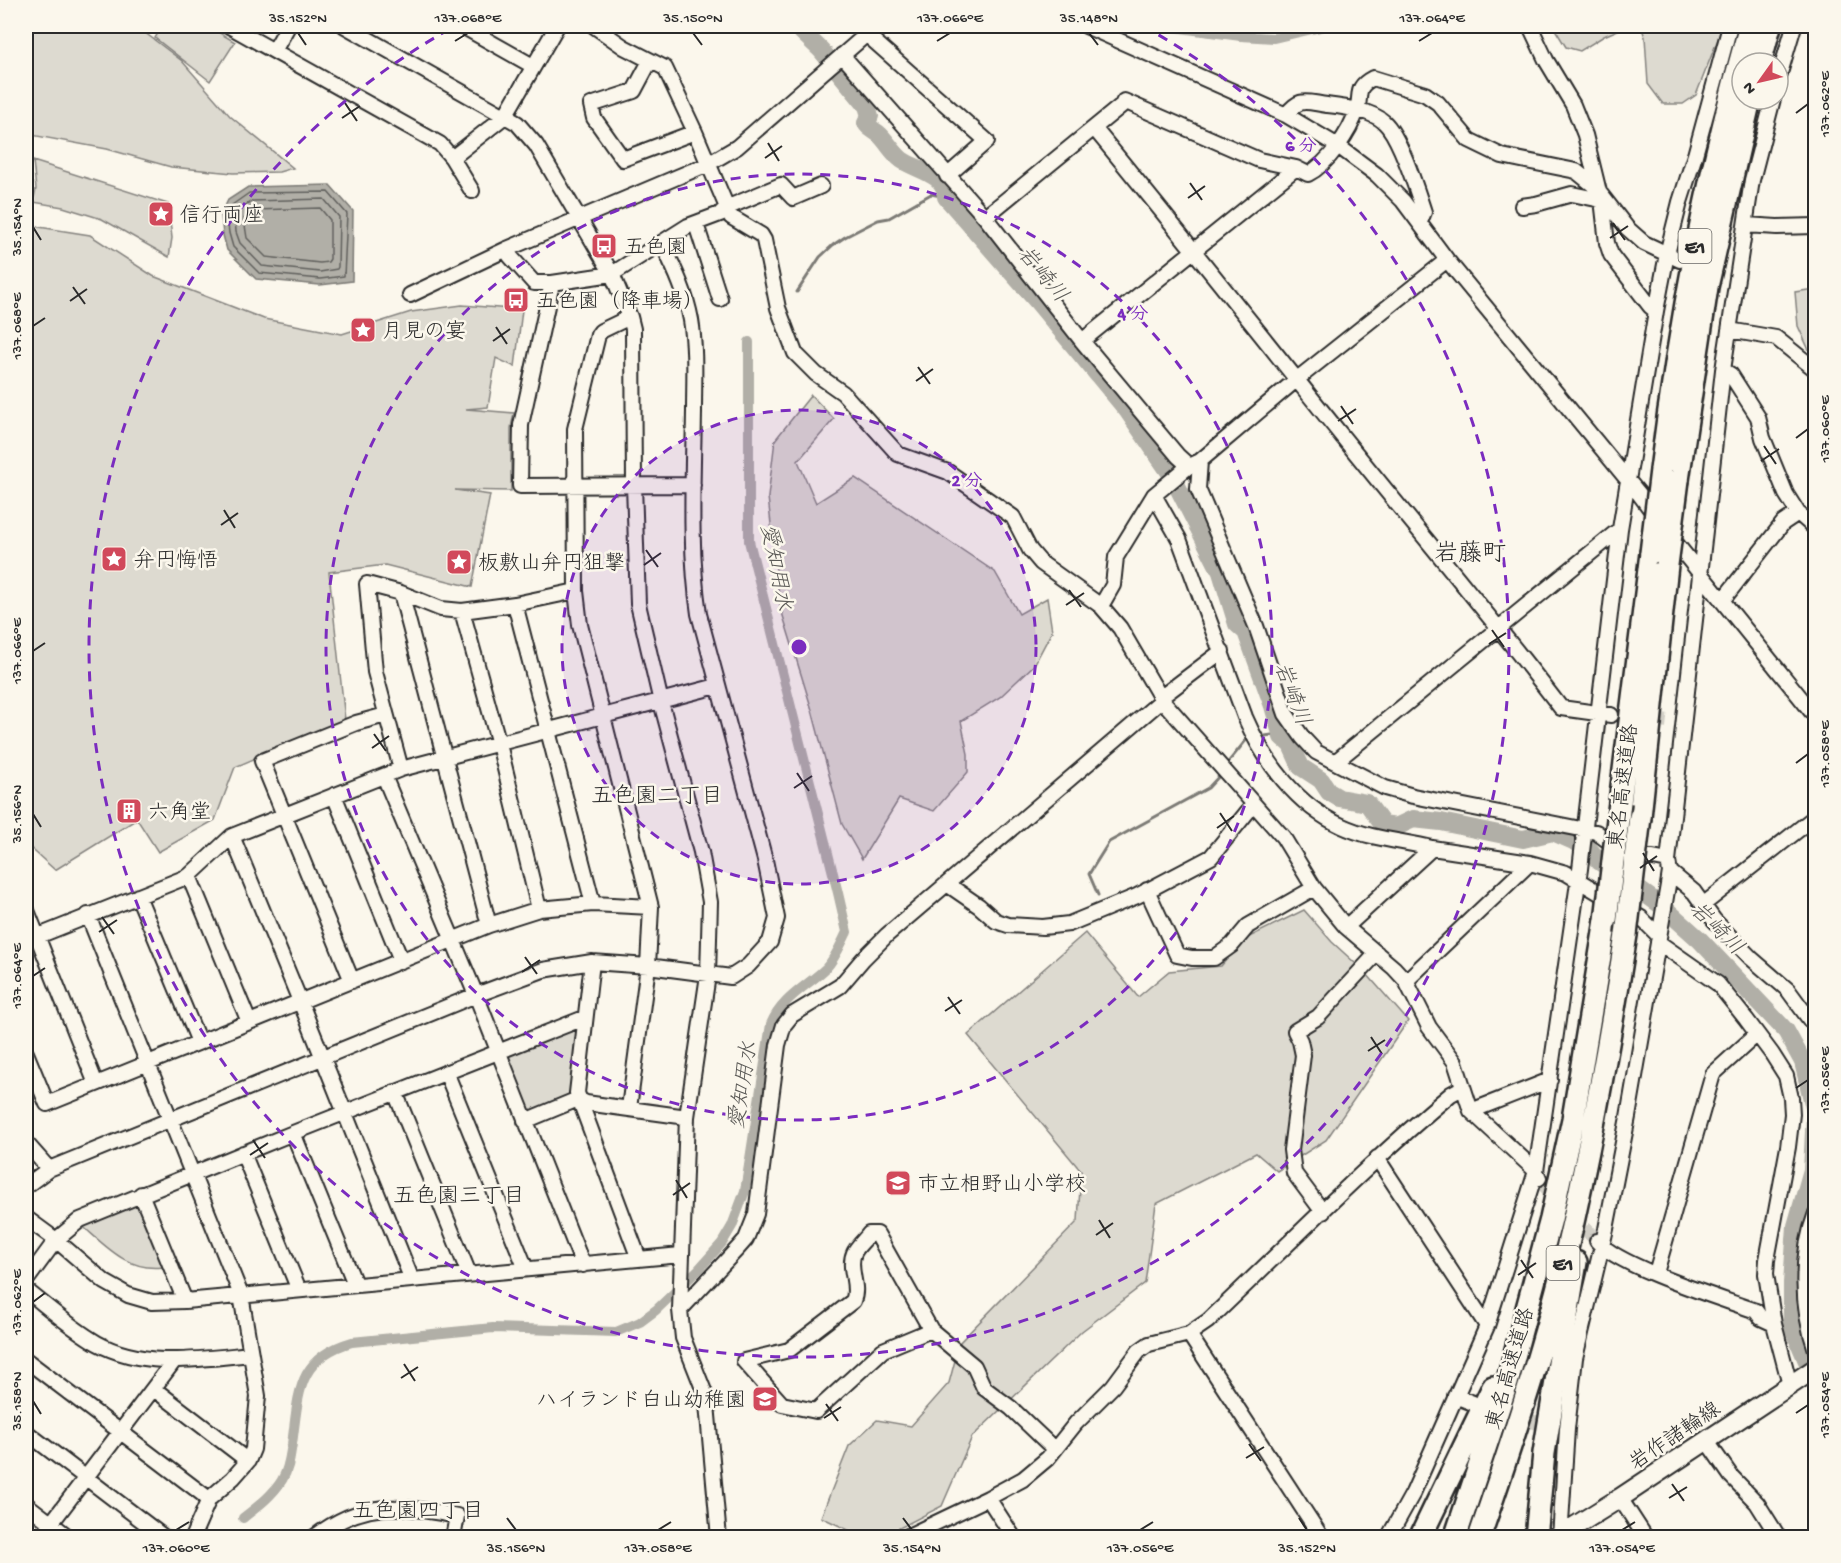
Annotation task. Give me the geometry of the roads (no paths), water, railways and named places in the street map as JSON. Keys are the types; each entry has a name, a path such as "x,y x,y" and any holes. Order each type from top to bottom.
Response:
{"highway":[{"name":"東名高速道路","path":"1455,1538 1507,1383 1536,1275 1573,1119 1659,559 1670,475 1683,308 1730,93 1750,26"},
{"path":"1763,51 1770,26"},
{"name":"東名高速道路","path":"1670,475 1707,287 1747,111"},
{"name":"東名高速道路","path":"1479,1538 1528,1387 1559,1280 1598,1104 1626,934 1641,817 1659,559"},
{"path":"1536,1538 1551,1410 1602,1106 1618,982"},
{"path":"1424,1530 1497,1377 1536,1275"}],"main road":[{"name":"岩作諸輪線","path":"1559,1536 1815,1368"}],"street":[{"path":"229,26 433,139 452,158 472,191"},
{"path":"274,51 288,26"},
{"path":"345,26 517,123 536,145 580,219 612,274 630,317 633,340 638,604 708,885 711,920 708,975 687,1117 680,1308 683,1338 705,1391 719,1538"},
{"path":"462,26 533,66"},
{"path":"452,158 505,116 557,26"},
{"path":"594,26 624,47 666,68 731,217 761,235 764,240 778,308 795,353 843,393 898,454 934,465 948,472 1013,517 1030,550 1041,563 1101,606 1120,628 1162,700 1283,837 1314,888 1346,927 1406,981 1429,1028 1455,1062 1471,1111 1539,1177"},
{"path":"1086,26 1286,115 1338,146 1377,175 1420,222 1447,260 1640,495 1683,554 1815,717"},
{"path":"1530,26 1577,115 1585,135 1597,188"},
{"path":"1388,1538 1413,1492 1487,1326 1539,1177 1584,835 1605,713 1620,529 1656,311 1673,257 1730,26"},
{"path":"1787,51 1794,26"},
{"path":"410,295 507,249 708,164 736,147 841,56 867,28 987,141 947,176"},
{"path":"841,56 985,217 1082,341 1178,456 1192,466 1198,489 1256,626 1286,714 1316,752 1394,791 1584,835 1596,832 1619,849 1640,858 1653,858 1694,892 1714,920 1788,990 1814,1023"},
{"path":"650,61 634,91 591,105 594,118 623,159 695,132"},
{"path":"985,217 1124,101 1259,160 1296,168 1308,174 1334,153 1357,110 1361,88 1373,78 1425,94 1438,103 1468,140 1502,156 1576,171 1597,188 1626,228 1644,243 1673,257"},
{"path":"1286,115 1294,104 1300,102 1357,110 1384,121 1408,167 1424,212 1420,222"},
{"path":"1559,1536 1561,1428 1599,1243 1628,1117 1669,873 1675,722 1699,573 1723,370 1752,180 1770,111"},
{"path":"1094,128 1195,250 1296,380 1500,628 1561,708 1605,713"},
{"path":"1082,341 1296,168"},
{"path":"507,249 510,256 534,283 552,283 612,274 688,226 720,214 726,208 781,185 793,198 821,186"},
{"path":"1522,206 1572,195 1606,201"},
{"path":"1606,201 1603,208 1607,243 1611,255 1656,311"},
{"path":"696,224 720,298"},
{"path":"1746,225 1815,226"},
{"path":"26,1186 49,1169 476,995 543,970 592,962 648,966 731,977 739,973 770,942 777,918 765,860 699,614 695,588 694,355 691,321 678,276 662,243"},
{"path":"1101,606 1113,585 1116,557 1154,495 1447,260"},
{"path":"1725,269 1739,270"},
{"path":"552,283 521,425 520,486 693,485"},
{"path":"629,1108 648,966 651,907 580,625 576,591 575,429 598,335 630,317"},
{"path":"1729,330 1776,338 1815,370"},
{"path":"1723,370 1731,375 1758,417 1763,438 1786,494 1798,513 1815,529"},
{"path":"1154,495 1179,538 1256,742 1293,790 1325,817 1343,827 1388,840 1530,863 1579,875 1641,918 1659,936 1718,984 1772,1054 1786,1076 1791,1106 1788,1147 1767,1267 1774,1324 1794,1382"},
{"path":"1722,601 1783,523 1798,513"},
{"path":"1335,762 1620,529"},
{"path":"401,769 375,672 367,584 401,593 441,609 462,611 515,604 576,591"},
{"path":"401,593 489,925"},
{"path":"515,604 593,904"},
{"path":"462,611 499,744 539,909"},
{"path":"680,1308 740,1247 746,1239 756,1214 778,1045 784,1025 792,1015 840,986 887,935 1162,700 1164,695 1222,651"},
{"path":"31,939 189,876 232,837 401,769 717,686"},
{"path":"352,981 262,761 356,723 386,715"},
{"path":"384,776 476,995 583,1264"},
{"path":"334,795 401,960"},
{"path":"947,884 996,921 1008,925 1043,927 1069,924 1147,890 1211,857 1253,805"},
{"path":"1704,904 1815,816"},
{"path":"232,837 412,1280"},
{"path":"1346,927 1432,848"},
{"path":"1406,981 1530,863"},
{"path":"189,876 249,1022"},
{"path":"1147,890 1177,955 1214,958 1232,945 1253,922 1314,888"},
{"path":"138,896 199,1042"},
{"path":"26,1053 47,1104 489,925 539,909 593,904 651,907"},
{"path":"26,908 31,939 96,1084"},
{"path":"88,915 241,1295 251,1354 258,1396 253,1449 248,1461 234,1478 209,1499 192,1538"},
{"path":"1323,1212 1294,1173 1291,1150 1303,1055 1300,1041 1294,1031 1318,1017 1377,953"},
{"path":"592,962 577,1093 639,1260"},
{"path":"26,1281 56,1240 80,1220 584,1018"},
{"path":"1656,1273 1713,1074 1757,1034"},
{"path":"446,1072 526,1269"},
{"path":"1471,1111 1550,1080"},
{"path":"904,1538 988,1498 1035,1470 1048,1458 1076,1423 1113,1386 1139,1351 1149,1344 1189,1334 1208,1321 1377,1158 1443,1100 1462,1088"},
{"path":"395,1092 469,1274"},
{"path":"525,1121 578,1099 586,1103 687,1117"},
{"path":"293,1133 355,1284"},
{"path":"26,1143 49,1169"},
{"path":"243,1153 298,1290"},
{"path":"1377,1158 1487,1326"},
{"path":"141,1194 185,1301"},
{"path":"1815,1213 1809,1228 1804,1269 1807,1309 1815,1350"},
{"path":"26,1218 105,1282 128,1295 152,1302 185,1301 681,1255"},
{"path":"931,1330 883,1350 816,1411 782,1404 744,1361 789,1350 853,1301 856,1294 852,1261 854,1252 869,1234 877,1234 931,1330 974,1366 984,1388 1011,1408 1054,1449"},
{"path":"1599,1243 1619,1257 1756,1311 1761,1318 1774,1324"},
{"path":"26,1290 82,1334 99,1344 136,1357 174,1361 251,1354"},
{"path":"1189,1334 1322,1538"},
{"path":"26,1360 209,1499"},
{"path":"40,1538 174,1361"},
{"path":"154,1389 248,1461"},
{"path":"1455,1396 1473,1403"},
{"path":"26,1432 165,1538"},
{"path":"1706,1440 1731,1476 1757,1503 1779,1538"},
{"path":"988,1498 1014,1538"},
{"path":"1620,1498 1646,1538"},
{"path":"26,1504 70,1538"},
{"path":"313,1538 339,1521 358,1513 380,1508 409,1507 457,1516 453,1538"}],"water":[{"path":"330,185 353,211 352,281 320,285 256,279 227,250 221,215 228,200 248,187"}],"waterway":[{"name":"岩崎川","path":"796,26 821,50 867,106 870,116 866,123 869,127 880,135 902,160 930,174 942,183 946,197 1037,301 1127,410 1171,474 1221,572 1237,624 1246,632 1282,737 1291,745 1301,767 1321,780 1329,792 1339,798 1367,803 1383,825 1396,827 1413,819 1441,822 1523,839 1553,832 1587,847 1600,862 1662,906 1700,940 1786,1031 1803,1062 1815,1112 1812,1170 1796,1226 1792,1326 1816,1382"},
{"name":"愛知用水","path":"1165,26 1274,38 1325,26"},
{"path":"797,292 820,257 845,237 878,220 889,218 931,194 946,197"},
{"name":"愛知用水","path":"243,1518 269,1496 284,1476 289,1462 299,1394 304,1381 310,1368 334,1349 352,1342 493,1328 616,1332 640,1322 656,1310 698,1270 722,1243 732,1226 745,1191 771,1024 781,1007 829,964 847,932 749,541 749,342"},
{"path":"1258,737 1272,735 1282,737"},
{"path":"1226,765 1247,739 1252,738"},
{"path":"1098,895 1089,874 1109,842 1208,788 1221,774"}],"tunnel":[{"path":"1611,715 1669,721"},
{"path":"1541,1182 1596,1240"},
{"path":"1490,1408 1554,1428"}],"place":[{"name":"信行両座","path":"161,214"},
{"name":"五色園","path":"604,246"},
{"name":"五色園（降車場）","path":"516,300"},
{"name":"月見の宴","path":"363,330"},
{"name":"弁円悔悟","path":"114,559"},
{"name":"板敷山弁円狙撃","path":"459,562"},
{"name":"六角堂","path":"129,811"},
{"name":"市立相野山小学校","path":"898,1183"},
{"name":"ハイランド白山幼稚園","path":"765,1399"}],"district":[{"name":"岩藤町","path":"1470,552"},
{"name":"五色園二丁目","path":"657,794"},
{"name":"五色園三丁目","path":"459,1194"},
{"name":"五色園四丁目","path":"418,1509"}]}
